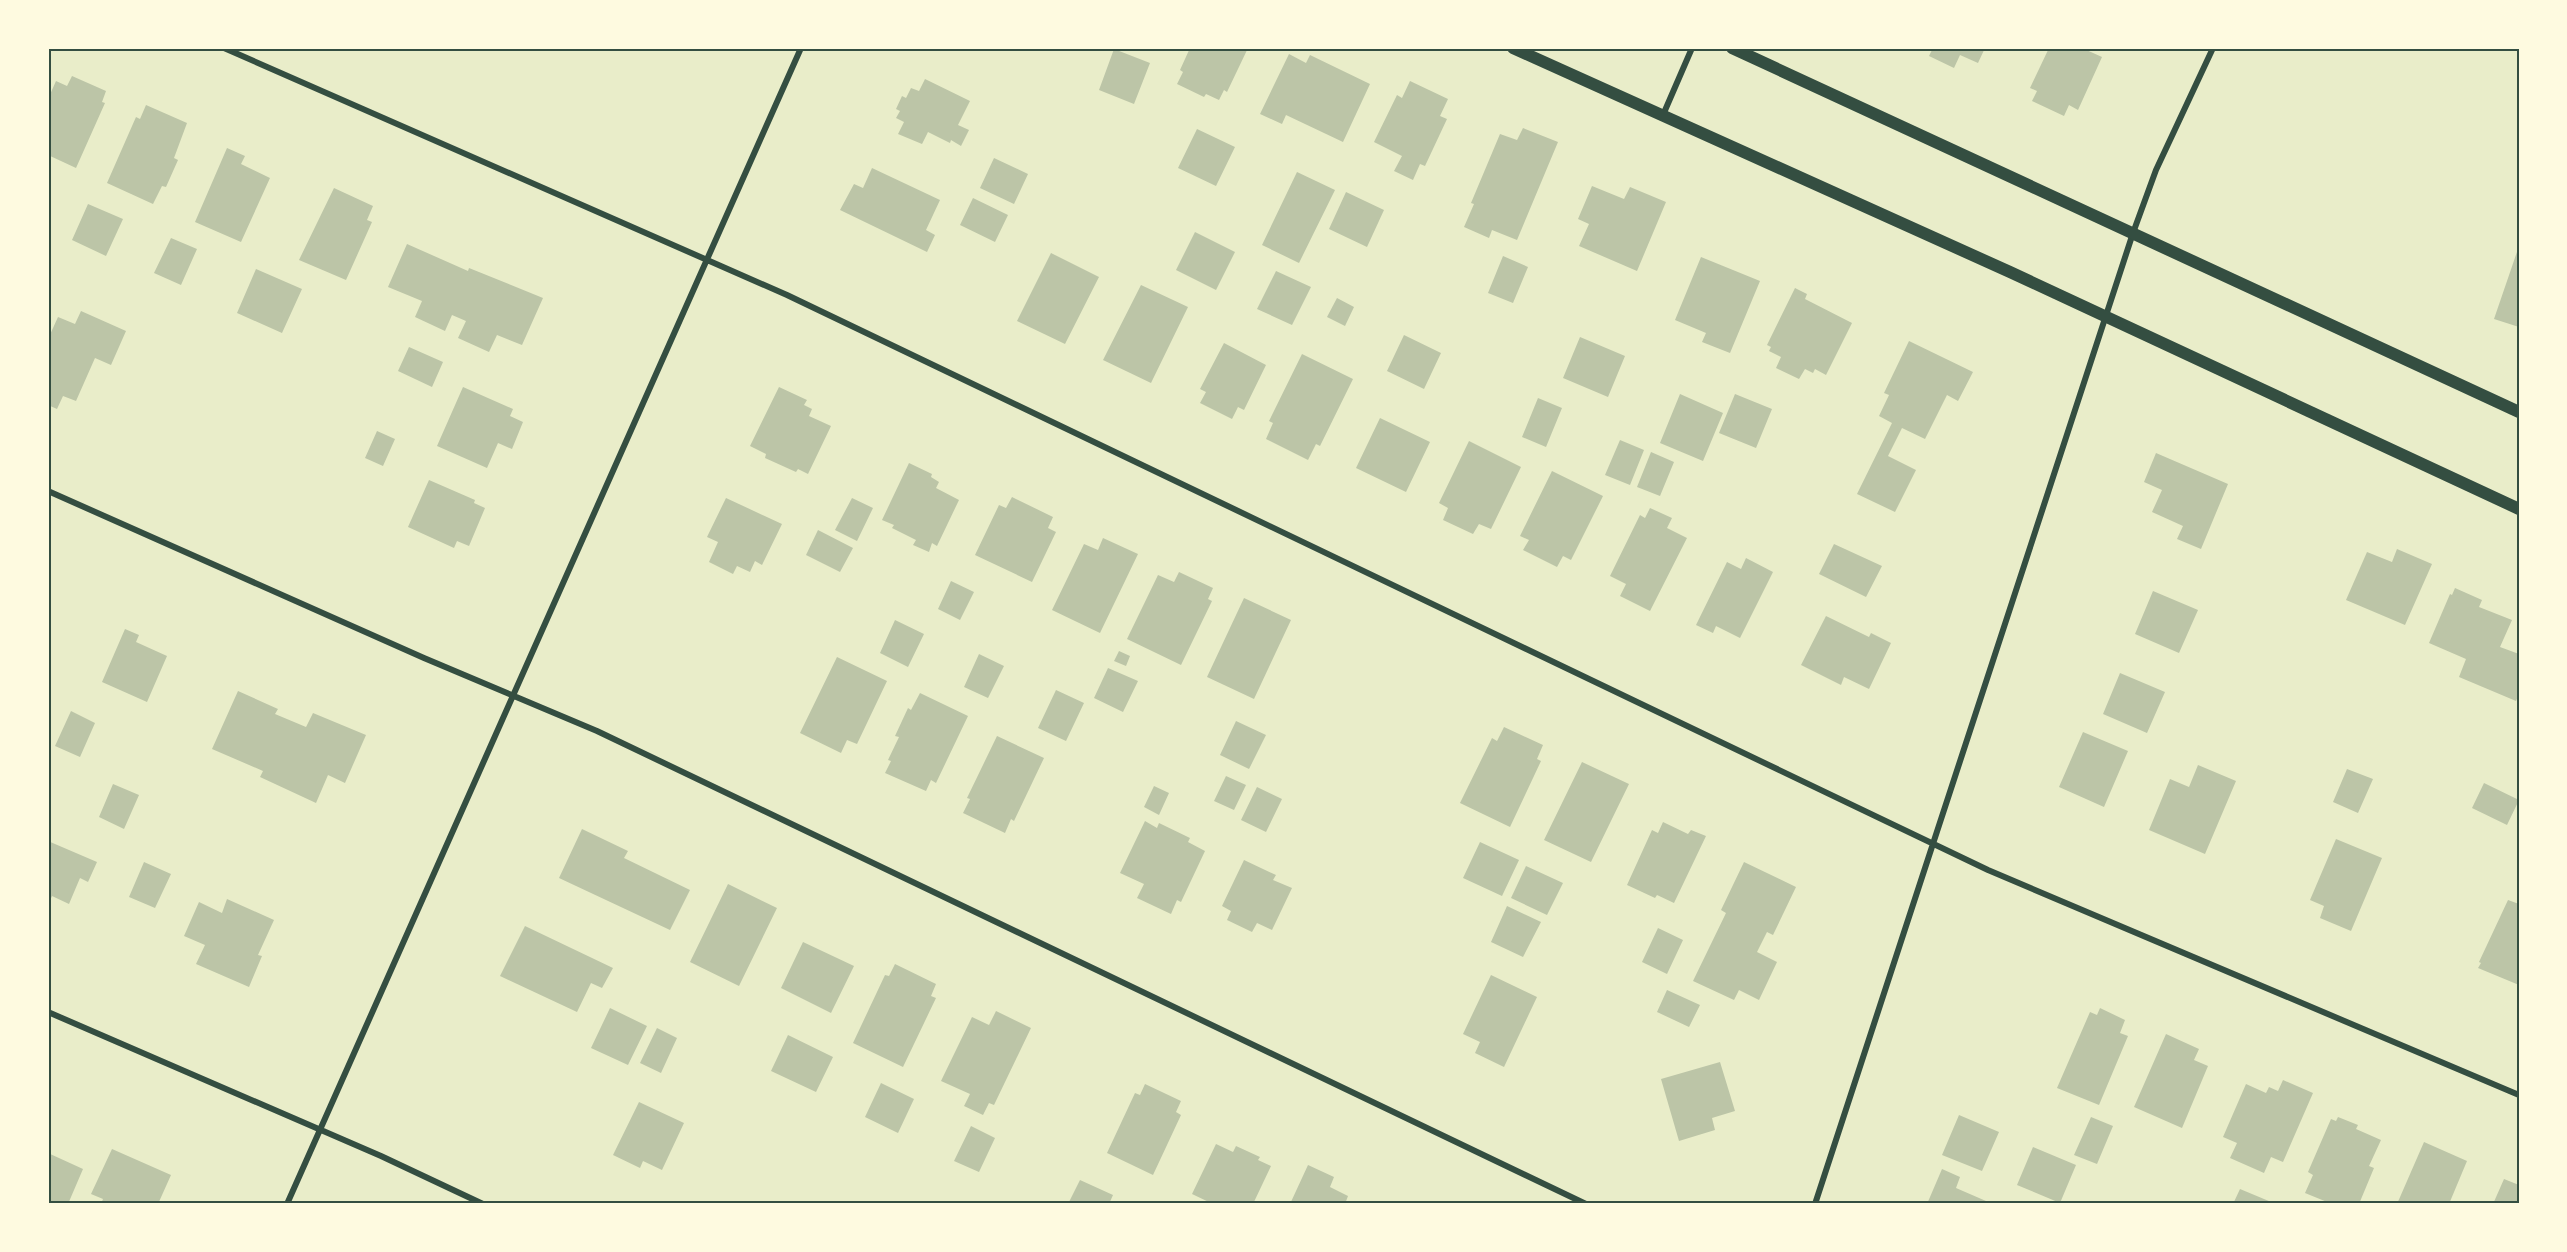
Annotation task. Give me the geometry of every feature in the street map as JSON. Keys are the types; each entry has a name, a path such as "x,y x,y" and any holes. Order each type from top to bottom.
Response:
{"main road":[{"path":"1513,48 2105,317 2519,509"},
{"path":"1732,48 2519,412"}],"street":[{"path":"224,48 788,295 1988,870 2519,1095"},
{"path":"287,1204 801,48"},
{"path":"1662,116 1692,48"},
{"path":"1815,1204 2133,233 2156,170 2213,48"},
{"path":"48,491 424,658 629,746 1586,1204"},
{"path":"48,1012 320,1130 483,1204"}],"building":[{"path":"1190,48 1248,48 1227,92 1224,90 1219,100 1206,94 1204,97 1177,84 1183,72 1180,70"},
{"path":"1933,48 1985,48 1978,63 1960,55 1954,68 1929,56"},
{"path":"2049,48 2082,48 2102,57 2078,110 2069,105 2064,116 2032,101 2037,91 2030,88"},
{"path":"1114,49 1150,63 1134,104 1099,90"},
{"path":"1289,54 1306,63 1310,55 1370,84 1343,142 1286,115 1282,124 1260,114"},
{"path":"72,76 106,91 102,102 105,103 76,168 48,155 48,99 56,81 67,86"},
{"path":"925,79 970,101 958,125 969,130 961,146 928,132 922,144 898,134 904,122 896,118 900,111 896,109 902,96 906,98 911,88 919,91"},
{"path":"1410,81 1448,99 1440,116 1447,119 1425,166 1420,164 1413,180 1394,171 1402,156 1374,142 1397,95 1402,98"},
{"path":"146,105 187,123 174,158 178,160 166,187 162,186 153,204 107,183 136,117 140,119"},
{"path":"1523,128 1558,142 1517,240 1492,230 1489,238 1464,227 1474,204 1471,203 1500,134 1517,140"},
{"path":"1197,129 1235,147 1216,186 1178,168"},
{"path":"227,148 245,156 241,164 270,178 241,242 195,222"},
{"path":"994,158 1028,174 1014,204 980,188"},
{"path":"872,168 940,200 926,230 935,235 927,252 840,210 854,184 863,188"},
{"path":"1297,172 1335,190 1299,263 1262,245"},
{"path":"1592,186 1624,199 1630,187 1666,202 1637,271 1579,246 1589,224 1578,219"},
{"path":"334,188 373,206 367,220 372,222 346,280 299,260"},
{"path":"1346,192 1384,210 1367,247 1329,229"},
{"path":"973,198 1008,215 995,242 960,225"},
{"path":"88,204 123,219 106,256 72,240"},
{"path":"1195,232 1235,252 1216,290 1176,270"},
{"path":"171,238 197,249 181,285 154,273"},
{"path":"407,244 468,271 469,268 543,298 522,345 497,335 489,352 458,338 466,321 452,315 445,331 415,317 422,301 388,287"},
{"path":"2519,246 2519,327 2494,319"},
{"path":"1051,253 1099,277 1065,344 1017,321"},
{"path":"1503,256 1528,267 1513,303 1488,293"},
{"path":"1701,257 1760,281 1730,353 1702,342 1706,333 1675,320"},
{"path":"256,269 302,289 282,333 237,313"},
{"path":"1276,271 1311,287 1292,325 1257,309"},
{"path":"1141,285 1188,307 1151,383 1103,360"},
{"path":"1795,288 1807,294 1805,299 1852,323 1826,375 1815,369 1813,373 1805,369 1799,379 1776,368 1781,357 1769,351 1771,347 1767,345"},
{"path":"1337,298 1354,307 1345,326 1327,317"},
{"path":"81,311 126,331 111,365 95,358 76,401 63,396 57,409 48,405 48,339 58,317 75,324"},
{"path":"1404,335 1441,353 1424,389 1387,371"},
{"path":"1580,337 1625,356 1608,397 1563,378"},
{"path":"1909,341 1973,372 1958,401 1947,395 1925,439 1902,428 1888,456 1916,470 1895,512 1857,494 1892,423 1879,416 1889,395 1884,393"},
{"path":"1224,343 1266,365 1244,410 1238,407 1232,419 1200,403 1206,392 1200,389"},
{"path":"409,347 443,362 432,387 398,371"},
{"path":"1302,354 1353,379 1320,446 1316,444 1308,460 1266,439 1273,423 1269,421"},
{"path":"463,387 513,409 510,416 523,422 512,449 498,443 487,468 437,446"},
{"path":"779,387 807,400 804,405 812,409 809,416 831,426 808,474 798,469 796,472 765,458 766,454 750,446"},
{"path":"1680,394 1723,413 1703,461 1660,443"},
{"path":"1735,394 1772,409 1756,448 1719,433"},
{"path":"1538,398 1562,408 1546,447 1522,437"},
{"path":"1380,418 1430,442 1406,492 1356,468"},
{"path":"377,431 395,439 383,466 365,458"},
{"path":"1620,440 1644,450 1630,485 1605,475"},
{"path":"1469,441 1521,467 1491,529 1479,524 1473,534 1443,520 1448,508 1439,503"},
{"path":"1651,452 1674,462 1660,496 1637,487"},
{"path":"2156,453 2228,484 2201,549 2177,539 2183,526 2152,512 2162,490 2144,482"},
{"path":"909,463 932,474 931,477 939,482 936,488 959,500 937,546 932,543 929,552 913,545 916,540 892,528 894,525 882,520"},
{"path":"1552,471 1603,496 1571,560 1563,556 1557,567 1523,550 1529,540 1520,536"},
{"path":"429,480 475,500 474,503 485,508 469,546 457,541 454,548 408,527"},
{"path":"1012,497 1053,517 1048,528 1056,532 1032,582 975,555 999,505 1006,508"},
{"path":"726,498 782,524 762,565 755,561 750,572 737,566 733,574 709,562 718,542 707,537"},
{"path":"852,498 873,508 857,541 835,530"},
{"path":"1650,508 1672,518 1667,528 1687,538 1650,611 1620,596 1626,584 1610,576 1640,515 1645,518"},
{"path":"818,530 853,548 840,572 806,555"},
{"path":"1103,538 1138,554 1100,633 1052,610 1084,544 1098,550"},
{"path":"1834,544 1882,566 1866,597 1819,574"},
{"path":"2397,549 2432,564 2405,625 2346,600 2367,552 2392,562"},
{"path":"1746,558 1773,572 1740,638 1716,626 1713,633 1696,625 1727,562 1741,569"},
{"path":"1179,572 1213,588 1208,599 1212,601 1181,665 1127,639 1158,575 1174,582"},
{"path":"951,581 974,592 960,620 938,609"},
{"path":"2455,588 2482,600 2479,607 2512,620 2500,647 2519,654 2519,694 2516,701 2459,677 2466,659 2429,643 2450,594 2452,595"},
{"path":"2153,591 2198,610 2179,653 2135,634"},
{"path":"1244,598 1291,620 1254,699 1207,677"},
{"path":"1826,616 1869,637 1871,633 1891,643 1869,689 1844,677 1841,685 1801,665"},
{"path":"895,620 924,634 908,667 880,653"},
{"path":"125,629 139,635 136,642 167,656 147,702 102,682"},
{"path":"1119,651 1130,656 1126,666 1114,661"},
{"path":"979,654 1004,666 988,698 964,687"},
{"path":"837,657 887,681 857,744 847,740 841,753 800,733"},
{"path":"1108,668 1138,681 1123,712 1094,698"},
{"path":"2120,673 2165,692 2147,733 2103,714"},
{"path":"1056,690 1084,703 1066,741 1038,728"},
{"path":"238,691 278,709 275,714 306,727 313,713 366,735 345,783 328,775 316,803 260,777 263,771 212,749"},
{"path":"920,693 968,716 936,783 931,780 926,791 885,773 891,761 888,760 899,737 895,736 908,708 911,710"},
{"path":"71,711 95,723 80,757 55,746"},
{"path":"1236,721 1266,735 1249,769 1220,755"},
{"path":"1504,727 1543,745 1537,759 1541,761 1510,827 1460,803 1492,738 1497,741"},
{"path":"2083,732 2128,751 2104,807 2059,787"},
{"path":"997,736 1044,758 1014,821 1011,819 1005,833 963,813 970,799 967,798"},
{"path":"1582,762 1629,784 1591,862 1544,840"},
{"path":"2198,765 2236,781 2205,854 2149,830 2170,779 2189,787"},
{"path":"2347,769 2373,779 2358,813 2333,802"},
{"path":"1226,776 1246,785 1234,810 1214,801"},
{"path":"2484,783 2519,800 2507,825 2472,808"},
{"path":"113,784 139,795 124,829 99,817"},
{"path":"1154,786 1169,793 1159,815 1144,807"},
{"path":"1257,787 1282,799 1266,832 1241,820"},
{"path":"1145,821 1157,828 1159,823 1190,838 1188,842 1205,851 1181,902 1177,900 1171,914 1137,898 1144,884 1120,873"},
{"path":"1663,822 1688,834 1691,830 1706,836 1674,903 1657,895 1655,898 1627,885 1652,830 1658,833"},
{"path":"582,829 628,851 624,858 690,890 670,930 559,878"},
{"path":"2336,839 2382,858 2351,931 2320,918 2324,906 2310,900"},
{"path":"48,841 97,862 88,882 80,878 69,904 52,896 48,905"},
{"path":"1480,842 1519,860 1502,896 1463,878"},
{"path":"1244,860 1276,875 1273,880 1292,888 1272,930 1257,923 1252,932 1227,920 1231,911 1222,906"},
{"path":"144,862 171,874 155,908 129,897"},
{"path":"1744,862 1796,887 1773,935 1767,932 1757,952 1777,962 1759,1000 1739,990 1734,1000 1693,981 1726,913 1721,910"},
{"path":"1526,866 1563,883 1547,915 1511,898"},
{"path":"728,884 777,908 739,986 690,962"},
{"path":"227,899 274,920 258,955 262,956 249,987 196,964 205,945 184,936 199,902 222,913"},
{"path":"2508,900 2519,904 2519,985 2478,968"},
{"path":"1507,906 1541,922 1523,957 1491,942"},
{"path":"525,926 613,968 602,988 591,983 577,1012 500,976"},
{"path":"1658,928 1683,940 1667,974 1642,962"},
{"path":"803,942 854,966 831,1013 781,988"},
{"path":"895,964 936,984 931,996 936,998 903,1067 853,1043 885,975 889,976"},
{"path":"1491,975 1537,997 1504,1067 1475,1053 1480,1042 1463,1034"},
{"path":"1667,990 1700,1005 1689,1027 1657,1012"},
{"path":"610,1008 647,1026 628,1065 591,1048"},
{"path":"2100,1008 2125,1020 2120,1033 2128,1036 2099,1105 2057,1088 2090,1012 2097,1015"},
{"path":"996,1011 1031,1028 994,1105 989,1103 983,1115 964,1106 970,1094 941,1081 972,1017 989,1025"},
{"path":"657,1028 677,1038 661,1073 640,1063"},
{"path":"2166,1034 2199,1049 2194,1060 2208,1066 2182,1128 2134,1107"},
{"path":"788,1035 833,1057 816,1092 771,1071"},
{"path":"1720,1062 1735,1111 1712,1118 1715,1130 1679,1141 1661,1079"},
{"path":"2283,1080 2313,1093 2283,1162 2271,1157 2264,1173 2230,1158 2237,1143 2223,1137 2246,1084 2266,1093 2269,1087 2278,1091"},
{"path":"881,1083 914,1099 898,1133 865,1117"},
{"path":"1145,1084 1181,1101 1176,1112 1181,1115 1153,1175 1107,1153 1135,1093 1140,1095"},
{"path":"639,1102 684,1123 662,1170 643,1161 640,1168 613,1155"},
{"path":"1959,1115 1999,1132 1982,1171 1942,1155"},
{"path":"2091,1117 2113,1126 2097,1164 2074,1155"},
{"path":"2338,1117 2358,1125 2356,1129 2381,1140 2369,1166 2374,1168 2359,1204 2332,1204 2305,1193 2313,1175 2308,1172 2331,1119 2336,1121"},
{"path":"971,1126 995,1138 979,1172 954,1161"},
{"path":"2424,1142 2467,1161 2449,1204 2397,1204"},
{"path":"1216,1144 1233,1152 1236,1146 1260,1157 1258,1160 1271,1166 1253,1204 1213,1204 1192,1194"},
{"path":"2033,1147 2076,1165 2060,1203 2017,1185"},
{"path":"112,1149 171,1175 158,1204 101,1204 103,1199 91,1194"},
{"path":"48,1153 83,1169 68,1204 48,1204"},
{"path":"1308,1165 1334,1177 1330,1187 1348,1196 1345,1204 1290,1204"},
{"path":"1942,1169 1960,1177 1956,1188 1986,1201 1985,1204 1927,1204"},
{"path":"2504,1179 2519,1185 2519,1204 2493,1204"},
{"path":"1080,1180 1113,1195 1109,1204 1068,1204"},
{"path":"2240,1189 2276,1204 2233,1204"}]}
